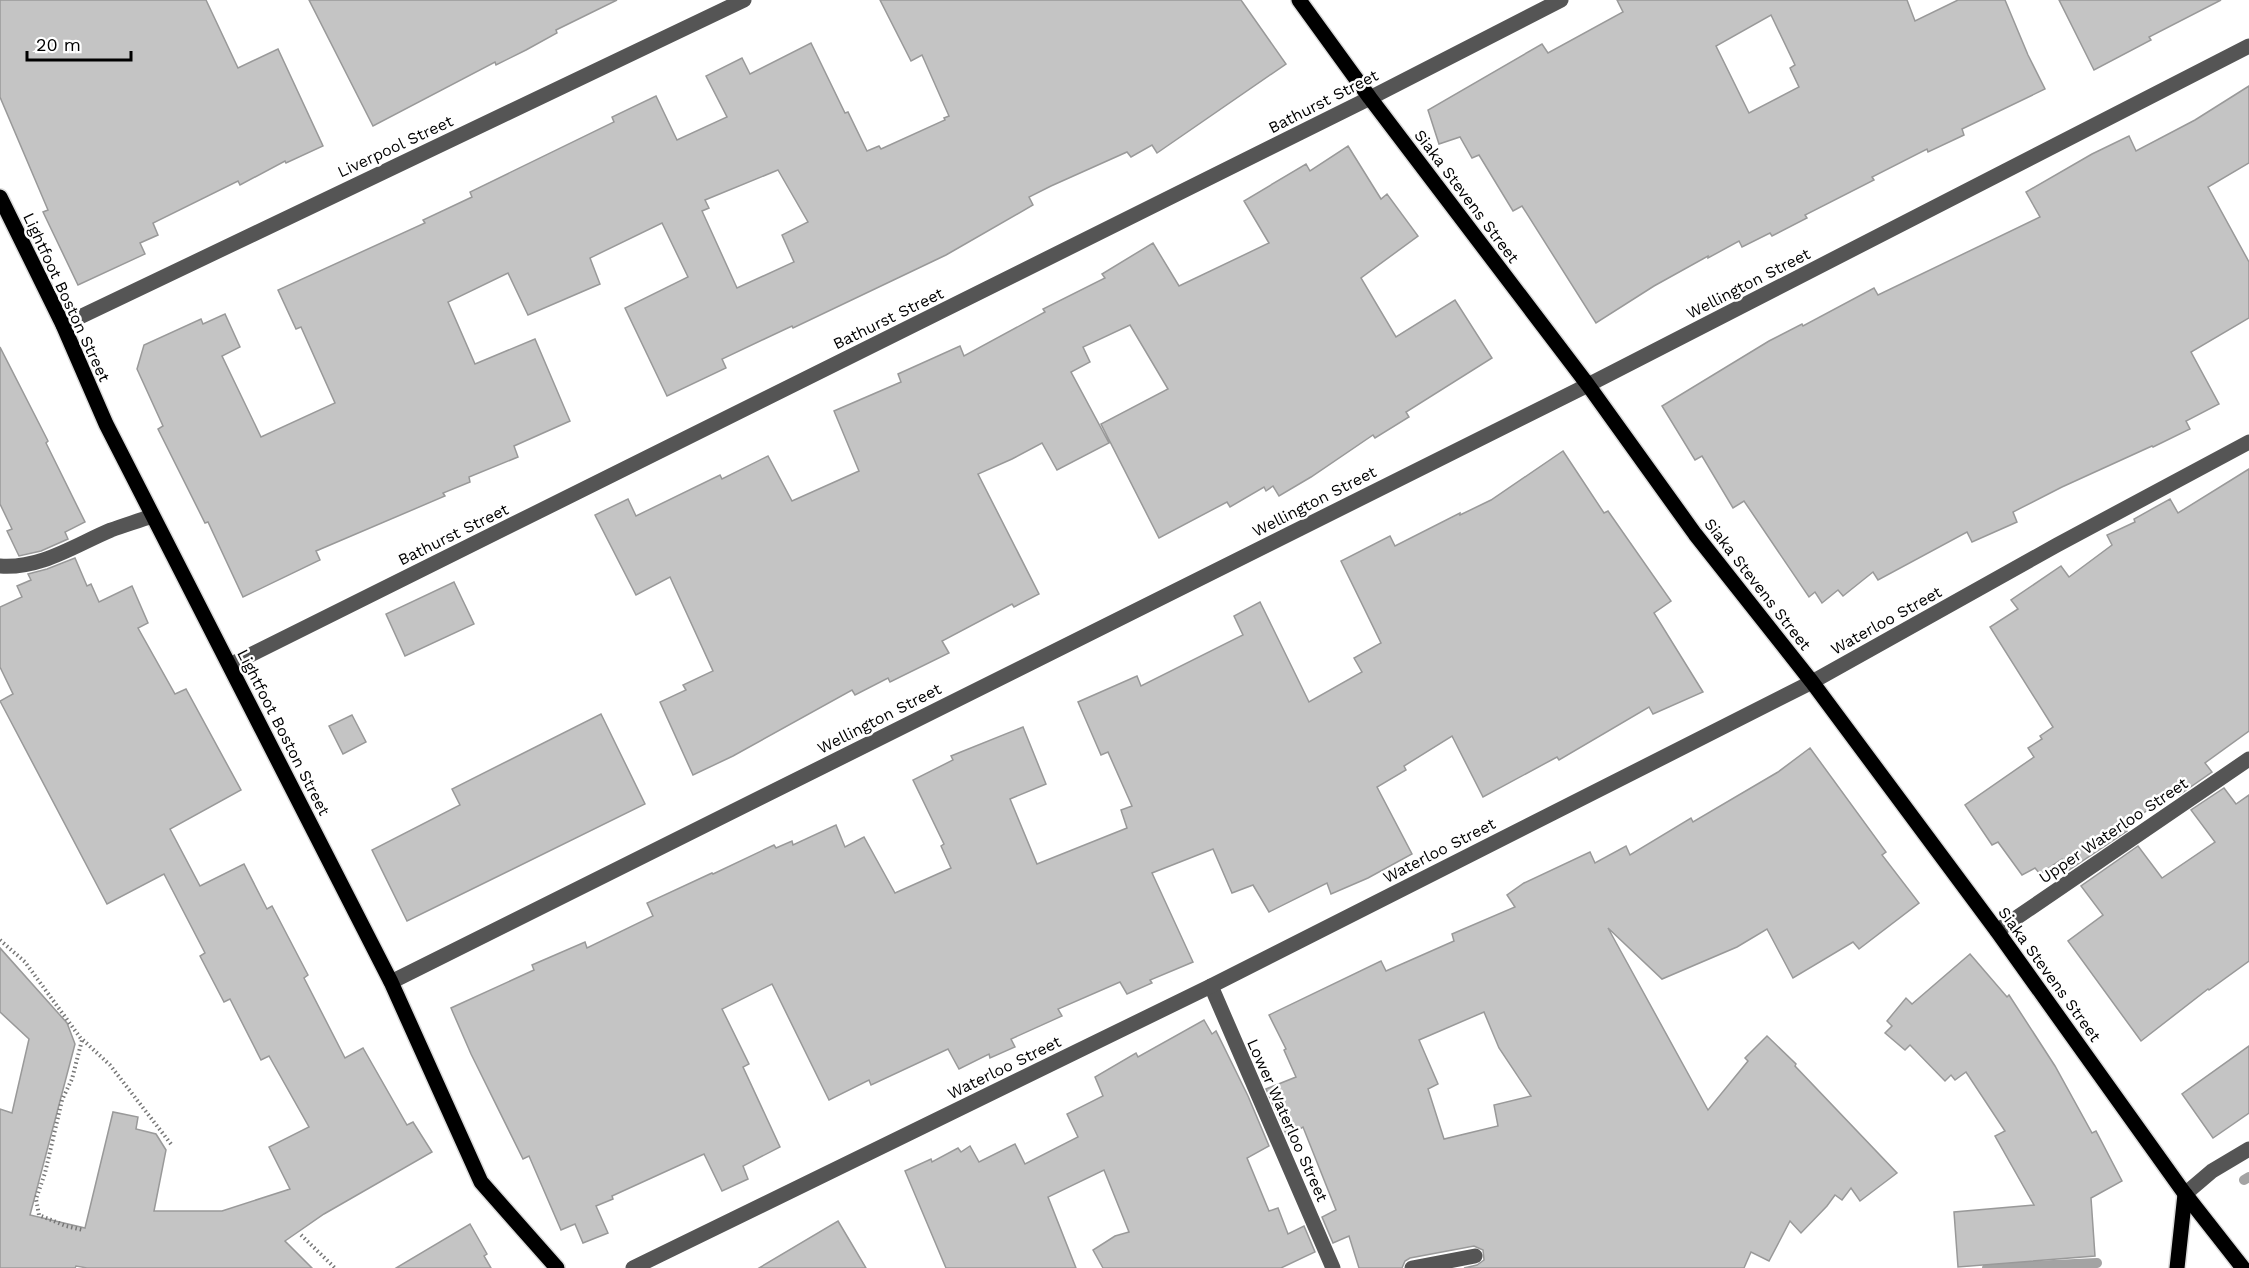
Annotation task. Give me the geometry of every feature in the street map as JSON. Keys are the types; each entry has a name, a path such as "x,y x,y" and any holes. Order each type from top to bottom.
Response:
{"main road":[{"name":"Siaka Stevens Street","path":"1299,0 1370,98 1588,385 1695,534 1812,682 1997,931 2185,1194 2243,1268"},
{"name":"Lightfoot Boston Street","path":"0,197 63,325 106,424 391,982 481,1182 557,1268"},
{"path":"2177,1268 2185,1194"}],"street":[{"name":"Liverpool Street","path":"63,325 744,0"},
{"name":"Bathurst Street","path":"230,665 1370,98 1561,0"},
{"name":"Wellington Street","path":"391,982 1588,385 2249,46"},
{"name":"Waterloo Street","path":"633,1268 1210,986 1812,682 2057,545 2249,442"},
{"path":"0,566 24,567 152,516"},
{"name":"Upper Waterloo Street","path":"1997,931 2249,759"},
{"name":"Lower Waterloo Street","path":"1210,986 1333,1268"},
{"path":"2185,1194 2212,1171 2249,1149"},
{"path":"1412,1268 1475,1256"}],"path":[{"path":"0,940 25,962 82,1040 110,1065 171,1144"},
{"path":"82,1040 72,1079 62,1101 45,1173 36,1199 39,1215 83,1230"},
{"path":"301,1235 334,1268"}],"building":[{"path":"0,0 206,0 238,68 278,49 323,146 286,163 285,161 240,185 238,181 153,223 158,235 140,243 145,254 78,285 43,212 48,210 0,97"},
{"path":"309,0 617,0 556,30 557,33 526,50 496,65 495,62 373,126"},
{"path":"880,0 1241,0 1286,64 1157,153 1152,145 1131,157 1127,152 1051,186 1029,197 1033,205 946,255 722,359 726,368 667,396 625,308 688,277 662,223 590,258 600,284 528,315 508,273 448,302 475,364 535,339 570,421 514,446 518,457 469,477 470,482 443,493 445,496 316,551 320,560 243,597 208,522 205,523 158,429 163,426 137,369 144,345 201,319 203,324 225,314 240,347 222,356 261,437 335,403 301,327 296,329 278,290 425,223 423,220 472,197 470,192 614,122 612,117 656,96 677,140 727,117 706,76 742,58 750,74 811,43 845,113 848,112 867,151 879,146 881,149 945,120 944,118 949,116 922,55 911,61","holes":["778,170 808,222 782,235 794,262 737,288 702,211 709,208 705,200"]},
{"path":"1617,0 1907,0 1915,21 1958,0 2005,0 2045,89 1962,129 1964,135 1928,152 1927,149 1872,177 1874,180 1805,215 1807,218 1772,236 1770,233 1742,247 1739,241 1708,258 1708,256 1654,286 1596,323 1522,206 1513,211 1479,155 1472,158 1460,137 1439,144 1428,110 1542,44 1548,53 1623,12","holes":["1771,15 1795,65 1790,68 1799,87 1749,113 1716,46"]},
{"path":"2059,0 2221,0 2149,37 2151,40 2094,70"},
{"path":"2249,86 2249,163 2208,187 2249,262 2249,318 2191,352 2219,404 2186,421 2190,429 2062,487 2013,512 2017,522 1972,542 1967,532 1878,580 1873,572 1843,596 1838,590 1822,603 1815,592 1809,597 1744,501 1733,508 1702,456 1695,460 1662,406 1769,341 1802,324 1803,326 1874,288 1878,295 2040,217 2026,192 2092,154 2129,136 2136,151 2195,120"},
{"path":"1348,146 1381,199 1387,194 1418,236 1361,278 1396,337 1455,300 1492,358 1406,412 1409,417 1375,438 1373,435 1279,496 1273,486 1266,491 1264,487 1230,507 1227,502 1159,538 1101,424 1168,389 1130,325 1083,347 1090,362 1071,372 1109,443 1057,470 1042,443 978,474 1039,594 1014,607 1012,604 942,641 949,653 890,682 888,678 855,695 852,690 733,756 693,775 660,702 686,690 683,685 713,671 670,577 636,595 595,515 628,499 636,516 720,475 722,479 768,456 792,501 859,471 834,411 901,382 898,374 960,346 964,356 1045,312 1043,309 1105,278 1102,274 1153,243 1179,286 1269,243 1244,201 1306,164 1310,171"},
{"path":"0,347 48,441 46,443 85,522 65,532 68,539 41,551 19,556 7,531 12,529 0,504"},
{"path":"1563,451 1604,513 1608,511 1671,601 1654,613 1703,692 1653,714 1649,707 1559,760 1557,757 1483,797 1452,736 1404,766 1406,770 1377,787 1412,854 1368,878 1331,894 1327,883 1269,912 1253,885 1232,893 1213,849 1152,873 1193,962 1150,980 1152,983 1127,994 1120,982 1058,1009 1062,1016 1011,1039 1015,1047 990,1058 989,1054 959,1069 948,1049 871,1085 869,1080 829,1100 772,984 722,1009 749,1064 743,1067 780,1147 743,1166 748,1179 722,1191 704,1154 612,1196 613,1199 596,1206 608,1233 583,1243 575,1224 561,1230 529,1156 523,1159 451,1008 534,970 532,965 585,942 587,948 653,916 647,903 774,845 776,848 792,841 793,845 836,825 845,847 864,837 895,893 951,868 941,846 944,844 913,780 953,760 951,756 1023,727 1046,784 1010,799 1037,864 1127,828 1121,810 1132,806 1108,752 1101,755 1078,702 1137,676 1141,686 1243,635 1234,616 1260,602 1309,702 1362,672 1354,658 1381,643 1341,561 1390,536 1395,546 1491,500"},
{"path":"2249,469 2249,731 2205,763 2212,772 2179,795 2176,790 2124,827 2127,831 2069,870 2062,859 2040,874 2035,868 2022,875 1998,842 1992,845 1965,805 2034,757 2028,748 2042,739 2040,736 2053,727 1990,627 2018,609 2011,600 2061,566 2069,577 2112,545 2107,535 2135,522 2134,519 2170,499 2178,513"},
{"path":"75,558 87,586 91,584 99,602 132,586 148,623 138,628 175,694 186,689 241,790 170,829 200,886 244,864 267,909 272,906 308,975 304,978 345,1058 363,1048 407,1125 413,1122 432,1152 324,1214 285,1241 312,1268 87,1268 76,1266 75,1268 0,1268 0,1109 12,1113 29,1039 0,1012 0,948 67,1023 75,1044 30,1215 85,1228 113,1112 138,1117 136,1129 156,1134 166,1150 154,1211 222,1211 290,1189 269,1147 309,1127 269,1056 261,1060 230,999 224,1002 200,956 205,953 164,874 107,904 0,701 13,694 0,667 0,607 22,597 17,586 31,580 28,574"},
{"path":"454,582 474,624 405,656 386,614"},
{"path":"601,714 645,804 407,921 372,850 460,805 452,789"},
{"path":"352,715 366,742 343,754 329,726"},
{"path":"1810,748 1886,852 1882,855 1919,903 1859,949 1853,942 1793,978 1767,929 1737,947 1662,979 1608,928 1708,1110 1748,1061 1745,1058 1767,1036 1897,1173 1860,1201 1851,1188 1842,1200 1835,1195 1801,1233 1790,1221 1769,1261 1751,1252 1744,1268 1464,1268 1477,1265 1484,1260 1483,1250 1474,1246 1410,1258 1405,1261 1402,1268 1359,1268 1349,1236 1333,1243 1322,1217 1336,1210 1303,1127 1287,1136 1266,1089 1296,1077 1284,1050 1286,1049 1269,1015 1381,961 1386,971 1454,941 1452,934 1515,907 1507,895 1524,883 1590,852 1595,863 1626,846 1630,855 1691,818 1693,822 1778,772","holes":["1484,1012 1499,1048 1531,1096 1494,1105 1498,1126 1444,1139 1428,1089 1438,1084 1419,1040"]},
{"path":"2224,788 2236,804 2249,795 2249,961 2208,989 2141,1041 2068,941 2103,915 2081,886 2138,846 2162,878 2215,842 2191,810"},
{"path":"1970,954 2007,997 2009,995 2055,1066 2092,1133 2096,1131 2122,1181 2091,1198 2095,1256 1958,1267 1954,1212 2034,1205 1995,1136 2005,1131 1966,1072 1955,1080 1951,1075 1945,1081 1910,1045 1905,1050 1885,1033 1892,1026 1887,1021 1906,998 1912,1004"},
{"path":"1204,1020 1212,1034 1216,1031 1248,1096 1269,1146 1247,1158 1269,1211 1278,1208 1288,1234 1304,1226 1315,1252 1281,1268 1103,1268 1093,1250 1115,1236 1129,1232 1104,1170 1048,1197 1076,1268 946,1268 905,1171 931,1159 932,1162 958,1148 961,1152 970,1146 979,1162 1015,1144 1025,1164 1078,1137 1067,1114 1103,1096 1095,1077 1136,1053 1138,1057"},
{"path":"2249,1046 2249,1113 2213,1138 2182,1094"},
{"path":"838,1221 866,1268 759,1268"},
{"path":"470,1224 487,1254 484,1256 491,1268 396,1268"}],"waterway":[{"path":"2244,1180 2249,1177"},
{"path":"1987,1268 2097,1263"}]}
